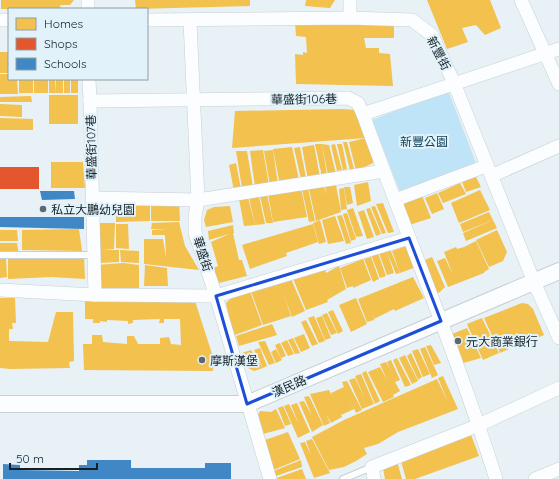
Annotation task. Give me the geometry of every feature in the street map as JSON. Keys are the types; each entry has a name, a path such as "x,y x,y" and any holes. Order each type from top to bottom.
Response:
{"street":[{"path":"350,0 350,18"},
{"path":"521,0 559,84"},
{"name":"新豐街","path":"148,20 190,21 350,18 412,20 432,35 454,83 534,282 559,338"},
{"name":"華盛街","path":"190,21 198,200 195,217 195,234 216,296 270,479"},
{"path":"363,114 559,49"},
{"path":"90,80 90,101"},
{"name":"華盛街106巷","path":"193,100 348,98 358,103 441,321 479,425 496,479"},
{"name":"華盛街107巷","path":"95,295 90,101 193,100"},
{"path":"395,200 489,171 559,146"},
{"path":"93,198 198,200 384,171"},
{"path":"0,290 95,295 216,296 409,238"},
{"name":"漢民路","path":"0,404 247,404 559,271"},
{"path":"373,473 559,388"},
{"path":"535,479 557,473"}],"lane":[{"path":"0,255 94,255"},
{"path":"343,479 373,473"}],"highlighted area":[{"path":"409,238 441,321 247,404 216,296"}],"green space":[{"name":"新豐公園","path":"448,90 476,163 400,192 372,120"}],"building: Homes":[{"path":"1,0 74,0 70,5 60,5 61,8 1,9"},
{"path":"135,0 250,0 250,6 136,8"},
{"path":"306,0 335,0 330,8 305,6"},
{"path":"427,0 490,0 501,28 485,35 476,25 462,28 468,42 447,49"},
{"path":"295,22 394,24 394,38 364,38 366,48 379,48 379,53 390,54 393,86 296,84 295,54 303,55 303,52 307,53 306,37 296,36"},
{"path":"0,52 8,52 8,73 0,73"},
{"path":"0,74 8,74 8,80 17,80 18,94 0,94"},
{"path":"19,80 26,80 26,93 19,93"},
{"path":"26,80 33,80 33,93 26,93"},
{"path":"34,80 48,80 48,93 34,93"},
{"path":"49,80 55,80 56,93 49,93"},
{"path":"56,80 63,80 63,93 56,93"},
{"path":"64,80 70,80 70,93 64,93"},
{"path":"71,80 78,80 78,93 71,93"},
{"path":"49,95 78,95 78,124 49,124"},
{"path":"31,96 32,102 0,102 0,97"},
{"path":"0,104 22,105 22,117 0,116"},
{"path":"357,110 374,154 373,163 356,171 349,142 366,138 232,148 235,111"},
{"path":"0,118 33,119 33,130 0,130"},
{"path":"343,142 347,142 354,169 350,170"},
{"path":"315,144 322,144 327,175 322,177"},
{"path":"322,144 329,145 336,174 328,175"},
{"path":"335,144 342,170 337,171 331,145"},
{"path":"337,144 342,144 347,169 343,170"},
{"path":"314,145 320,177 308,180 302,147"},
{"path":"292,147 299,180 280,185 273,149"},
{"path":"300,147 306,178 301,179 294,148"},
{"path":"263,150 269,185 255,187 250,151"},
{"path":"273,150 278,184 270,185 264,151"},
{"path":"236,151 247,151 253,187 242,188"},
{"path":"51,162 83,162 85,188 51,188"},
{"path":"236,163 241,189 234,191 229,165"},
{"path":"468,176 470,179 476,177 481,187 466,192 461,179"},
{"path":"368,182 371,201 357,206 354,185"},
{"path":"460,183 466,194 443,203 438,193"},
{"path":"336,185 341,212 316,221 309,189 324,186 326,195 325,186"},
{"path":"344,187 350,187 353,203 347,205"},
{"path":"301,188 307,217 273,222 268,194"},
{"path":"308,188 315,221 309,222 302,189"},
{"path":"344,188 347,209 341,210 339,189"},
{"path":"480,190 490,210 459,223 451,203"},
{"path":"421,193 431,218 406,226 399,207"},
{"path":"437,193 444,209 432,214 425,198"},
{"path":"267,194 273,223 266,223 260,196"},
{"path":"259,196 265,224 255,225 249,197"},
{"path":"248,197 255,225 244,226 239,199"},
{"path":"157,200 179,201 180,221 151,221 151,201 157,201 158,213"},
{"path":"116,202 150,203 150,221 116,222"},
{"path":"383,203 394,232 388,233 376,204"},
{"path":"230,206 233,222 206,227 204,220 207,210 214,207"},
{"path":"375,206 386,233 382,234 371,207"},
{"path":"353,208 363,236 356,237 347,210"},
{"path":"370,208 381,234 376,236 366,209"},
{"path":"364,210 374,237 367,239 358,212"},
{"path":"489,212 493,220 463,232 460,224"},
{"path":"347,213 356,239 351,241 343,214"},
{"path":"342,215 351,243 346,244 337,216"},
{"path":"335,216 344,241 328,244 322,220"},
{"path":"320,220 326,242 319,244 313,223"},
{"path":"493,220 497,228 466,241 463,233"},
{"path":"179,222 185,246 199,270 144,264 144,239 163,239 166,258 165,235 152,235 152,230 167,230 151,229 152,223"},
{"path":"96,223 115,223 114,249 102,250 119,250 119,262 99,263"},
{"path":"116,224 128,224 129,249 116,248"},
{"path":"313,224 318,242 286,253 287,256 250,269 242,245"},
{"path":"233,225 233,233 239,260 242,260 247,276 219,283 213,268 218,266 211,242 229,234 209,240 208,231"},
{"path":"79,229 82,251 22,250 22,230"},
{"path":"0,230 17,230 18,241 0,241"},
{"path":"497,230 507,252 503,261 489,267 476,240"},
{"path":"476,241 489,269 484,273 448,287 437,261 445,258 453,275 444,252 456,247 457,249 464,247"},
{"path":"0,243 17,243 19,255 0,254"},
{"path":"409,245 416,267 400,273 392,251"},
{"path":"390,249 400,273 396,274 387,252 394,273 387,275 379,253"},
{"path":"120,250 139,251 139,263 121,262"},
{"path":"378,253 386,276 380,278 371,255"},
{"path":"84,255 85,279 51,277 8,279 8,257"},
{"path":"371,257 379,279 373,282 364,259"},
{"path":"432,257 445,287 440,292 433,295 420,262"},
{"path":"0,258 6,258 7,277 0,278"},
{"path":"363,259 371,280 353,288 353,286 347,288 340,268"},
{"path":"123,263 139,265 139,288 100,288 96,265"},
{"path":"145,265 167,268 168,286 144,286"},
{"path":"324,266 326,273 339,266 346,289 327,300 328,302 306,310 292,276"},
{"path":"413,277 424,298 395,311 394,309 374,319 372,314 374,320 367,322 358,299"},
{"path":"291,279 305,311 292,317 283,293 291,316 263,325 251,291"},
{"path":"250,291 262,325 235,335 228,317 226,303 232,297"},
{"path":"85,297 194,298 214,360 213,371 84,370 83,344 92,344 92,335 102,335 103,342 127,344 127,336 134,336 138,344 160,344 160,338 169,337 171,344 181,345 180,319 164,319 164,323 159,323 160,319 133,320 133,323 128,324 128,321 107,320 107,322 100,321 100,323 93,323 93,319 85,319"},
{"path":"0,298 15,298 16,323 12,323 13,329 9,329 9,341 48,342 56,312 73,312 74,361 69,362 70,368 0,368"},
{"path":"356,298 367,324 351,332 339,305"},
{"path":"522,303 528,304 533,309 544,335 525,343 524,341 509,348 504,339 509,349 500,353 484,318"},
{"path":"333,310 343,331 338,334 328,312"},
{"path":"327,313 337,333 331,335 322,315"},
{"path":"314,316 325,341 319,343 308,318"},
{"path":"322,316 331,338 325,340 316,318"},
{"path":"482,318 499,353 483,360 467,324"},
{"path":"306,320 318,344 312,346 301,322"},
{"path":"272,324 277,335 239,346 236,336"},
{"path":"467,328 481,358 460,364 447,336"},
{"path":"304,334 310,348 301,352 294,338"},
{"path":"293,338 300,353 295,354 288,340"},
{"path":"287,340 294,354 288,356 281,343"},
{"path":"265,341 275,363 269,365 258,342"},
{"path":"280,343 286,356 281,358 275,345"},
{"path":"431,345 441,363 434,365 426,346"},
{"path":"425,347 438,375 432,378 420,349"},
{"path":"260,348 267,366 263,368 254,350"},
{"path":"276,349 282,360 276,363 271,352"},
{"path":"418,349 430,374 423,377 412,351"},
{"path":"251,350 263,368 254,371 248,368 242,353"},
{"path":"411,353 422,377 418,380 407,356"},
{"path":"405,355 418,381 412,384 399,358"},
{"path":"397,358 411,385 405,387 393,360"},
{"path":"391,360 400,380 395,382 400,391 393,395 394,397 383,402 368,372 380,367 387,380 380,364 386,362 390,369 387,362"},
{"path":"366,371 380,401 375,404 362,373"},
{"path":"361,374 374,404 362,409 349,380 355,378 365,399 355,376"},
{"path":"443,376 458,409 398,432 378,444 364,448 367,454 356,461 344,467 329,470 312,437 344,420 437,379 448,402 438,378"},
{"path":"347,381 362,410 356,413 345,389 354,409 341,415 342,417 331,423 326,414 330,423 324,426 310,394 329,390 333,398 331,393 344,387 342,382"},
{"path":"309,396 323,425 312,432 299,402 304,401 312,416 304,397"},
{"path":"297,403 310,432 298,438 284,406 289,404 299,424 291,405"},
{"path":"283,406 291,424 285,426 278,408"},
{"path":"276,409 285,428 263,434 258,415 260,411 271,412"},
{"path":"288,432 300,459 271,471 265,440"},
{"path":"470,432 479,456 415,479 406,479 401,461"},
{"path":"312,439 330,473 314,478 300,443 305,442 311,455 306,441"},
{"path":"301,460 302,467 273,477 271,472"},
{"path":"397,461 402,479 385,479 383,468"},
{"path":"302,469 306,479 274,479"}],"building: Shops":[{"path":"0,167 39,167 39,189 0,189"}],"building: Schools":[{"path":"40,191 74,191 75,199 42,200"},
{"path":"0,217 84,217 84,229 0,227"},
{"path":"87,460 131,460 131,468 205,468 205,463 231,463 231,479 3,479 3,464 20,465 20,470 79,471 79,465 87,465"}],"place":[{"name":"私立大鵬幼兒園","path":"43,209"},
{"name":"元大商業銀行","path":"458,341"},
{"name":"摩斯漢堡","path":"202,360"}]}
